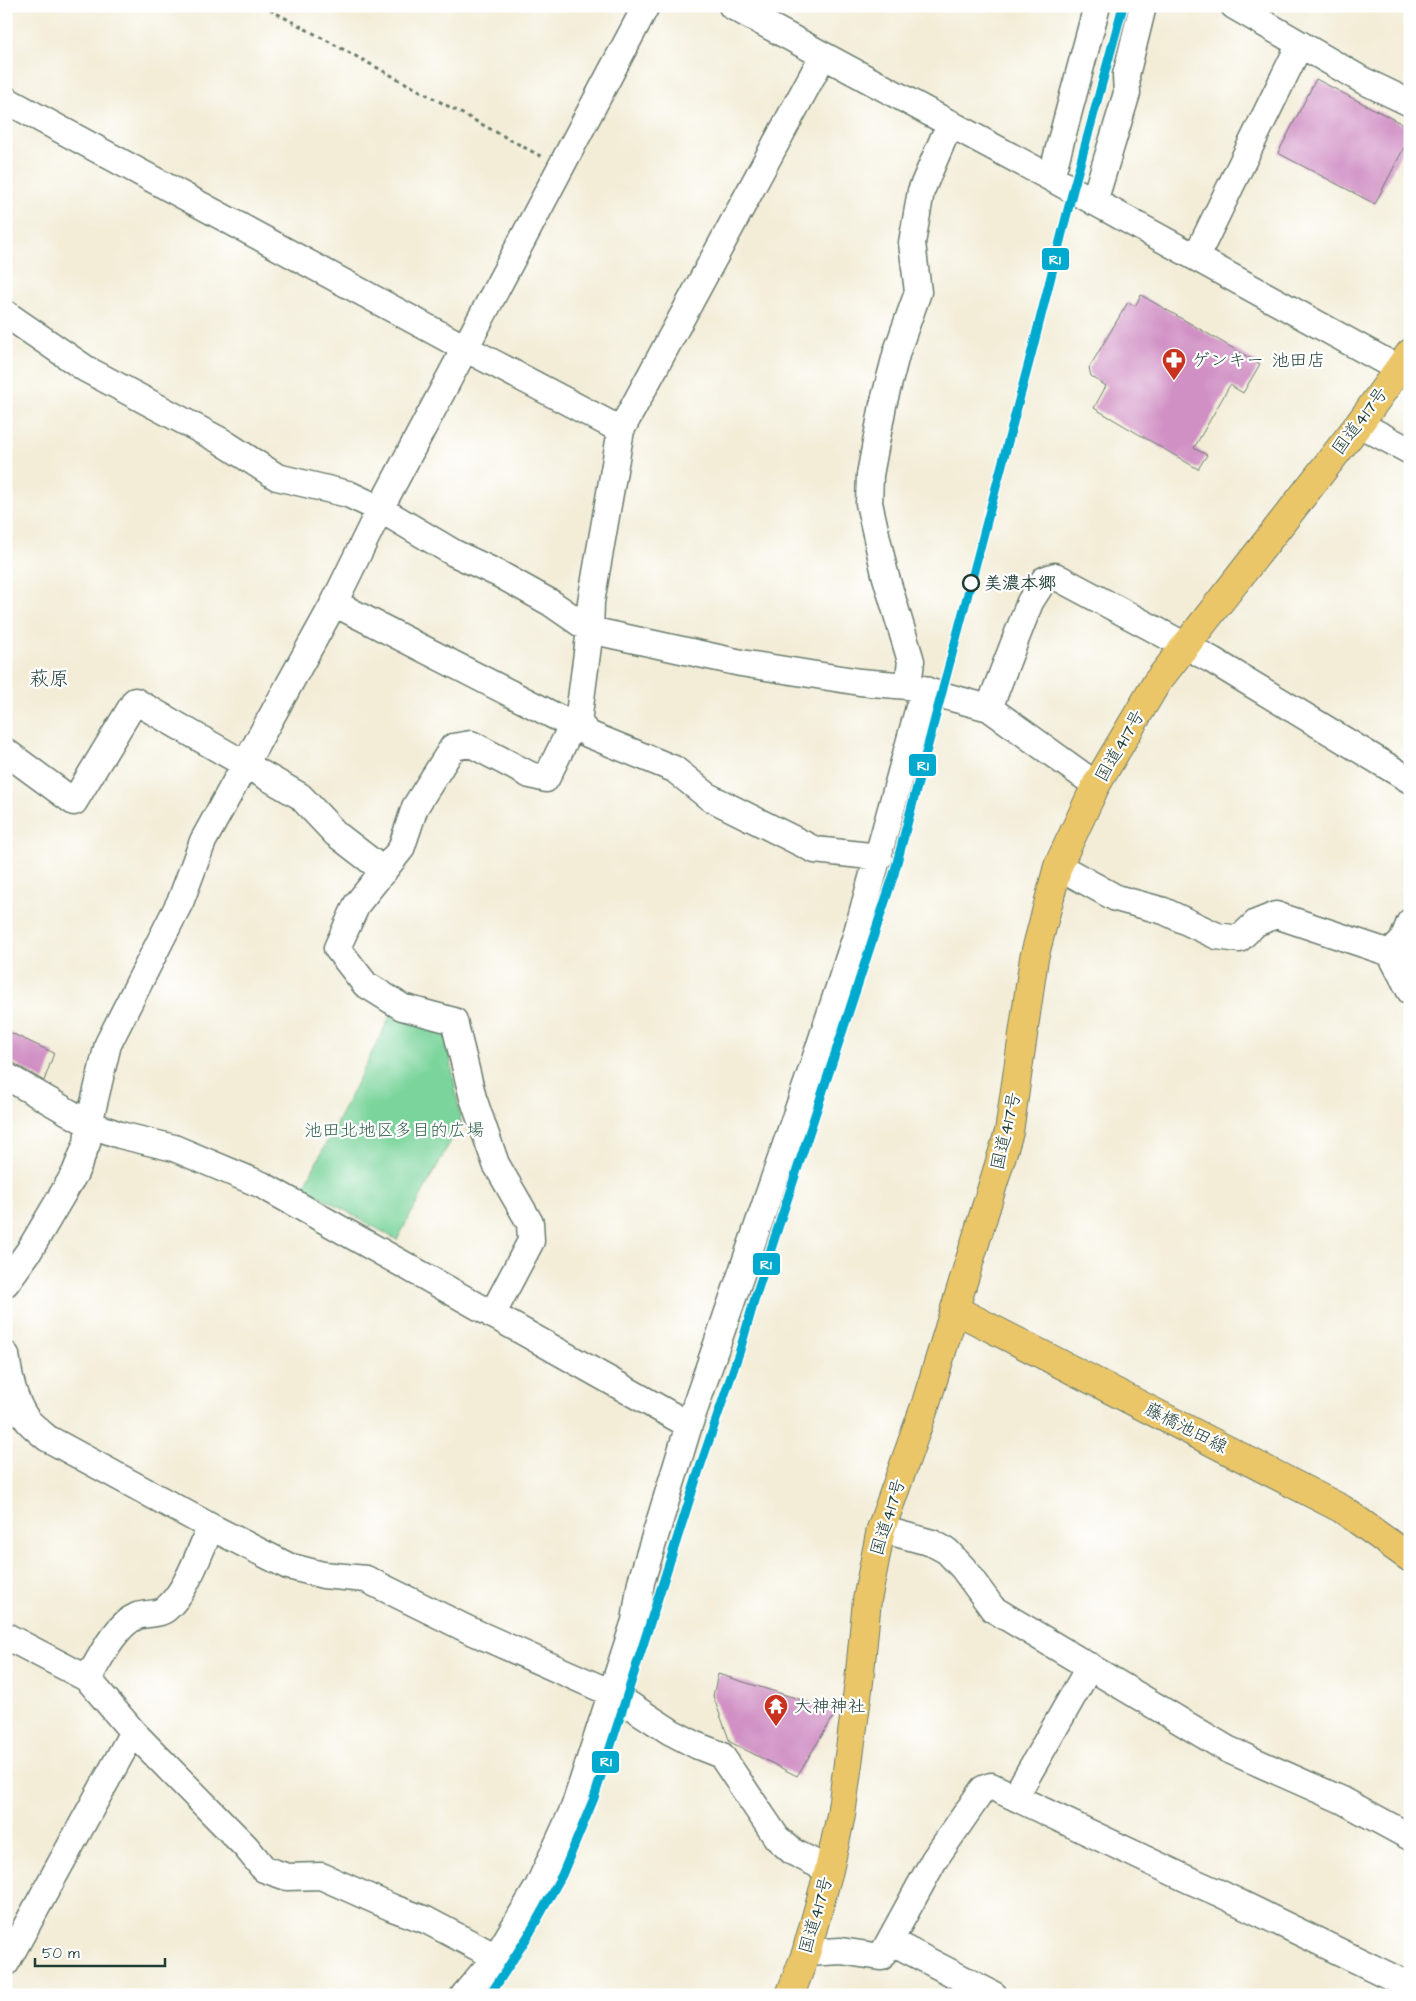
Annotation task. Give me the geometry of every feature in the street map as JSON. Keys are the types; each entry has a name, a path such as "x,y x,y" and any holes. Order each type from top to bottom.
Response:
{"main road":[{"name":"国道417号","path":"790,1995 806,1952 829,1870 841,1815 859,1682 867,1600 881,1529 926,1403 956,1310 1009,1132 1034,958 1058,866 1096,786 1158,682 1359,424 1404,361"},
{"name":"藤橋池田線","path":"956,1310 1342,1509 1410,1558"}],"street":[{"path":"6,1283 29,1251 74,1173 86,1143 108,1044 181,900 203,841 334,603 380,509 646,6"},
{"path":"732,6 1196,257 1404,361"},
{"path":"1051,178 1097,6"},
{"path":"1094,202 1127,92 1126,75 1143,6"},
{"path":"1234,6 1362,80 1410,103"},
{"path":"1196,257 1300,44"},
{"path":"492,1315 531,1241 530,1223 496,1164 473,1098 454,1021 402,1007 365,984 337,948 357,904 401,849 416,807 453,747 471,744 530,775 546,779 574,723 590,630 591,602 621,430 823,56"},
{"path":"6,100 465,348 621,430"},
{"path":"464,1995 496,1956 538,1887 574,1808 635,1620 641,1582 689,1425 812,1069 856,936 879,857 916,688 885,574 870,503 870,475 883,405 894,360 918,292 912,243 920,192 950,123"},
{"path":"6,314 86,369 222,441 277,477 348,494 380,509 454,553 499,574 550,603 590,630 741,663 860,682 916,688 989,708 1096,786"},
{"path":"1359,424 1410,451"},
{"path":"989,708 1030,602 1044,580 1055,576 1186,646 1410,780"},
{"path":"334,603 574,723 588,734 674,769 709,797 815,850 879,857"},
{"path":"6,752 74,802 135,701 300,796 336,834 384,871"},
{"path":"1058,866 1116,898 1164,911 1217,936 1239,939 1256,923 1276,915 1390,953 1410,991"},
{"path":"1390,953 1402,942 1410,922"},
{"path":"6,1076 89,1124 120,1135 174,1148 262,1185 689,1425"},
{"path":"6,1355 9,1374 21,1408 28,1421 47,1438 211,1527 288,1566 323,1575 366,1579 467,1629 611,1693 671,1732 721,1755 777,1838 793,1852 829,1870"},
{"path":"88,1680 102,1654 122,1626 137,1616 165,1610 180,1593 211,1527"},
{"path":"881,1529 932,1543 947,1551 963,1568 993,1609 1227,1749 1342,1800 1410,1837"},
{"path":"6,1636 88,1680 132,1732 246,1847 264,1869 287,1877 321,1876 393,1908 426,1920 496,1956"},
{"path":"1016,1797 1090,1666"},
{"path":"6,1963 132,1732"},
{"path":"806,1952 841,1951 881,1957 934,1860 983,1789 991,1786 1219,1893 1410,1987 1406,1995"},
{"path":"890,1941 994,1995"}],"path":[{"path":"263,6 562,167"}],"green space":[{"name":"池田北地区多目的広場","path":"393,1011 445,1026 461,1122 397,1240 304,1187"}],"building":[{"path":"1316,79 1410,128 1410,136 1375,204 1278,153"},
{"name":"ゲンキー 池田店","path":"1141,295 1260,364 1243,393 1230,385 1194,448 1207,455 1198,469 1094,408 1106,386 1091,376 1089,368 1128,302 1135,306"},
{"path":"9,1032 54,1053 44,1081 14,1063 6,1061 6,1043"},
{"name":"大神神社","path":"718,1674 837,1711 797,1776 730,1742 713,1696"}],"transit line":[{"name":"R1","path":"490,1995 528,1936 562,1875 594,1798 894,874 1123,6"}],"place":[{"name":"ゲンキー 池田店","path":"1174,381"},
{"name":"美濃本郷","path":"971,583"},
{"name":"大神神社","path":"776,1727"}],"district":[{"name":"萩原","path":"49,679"}]}
